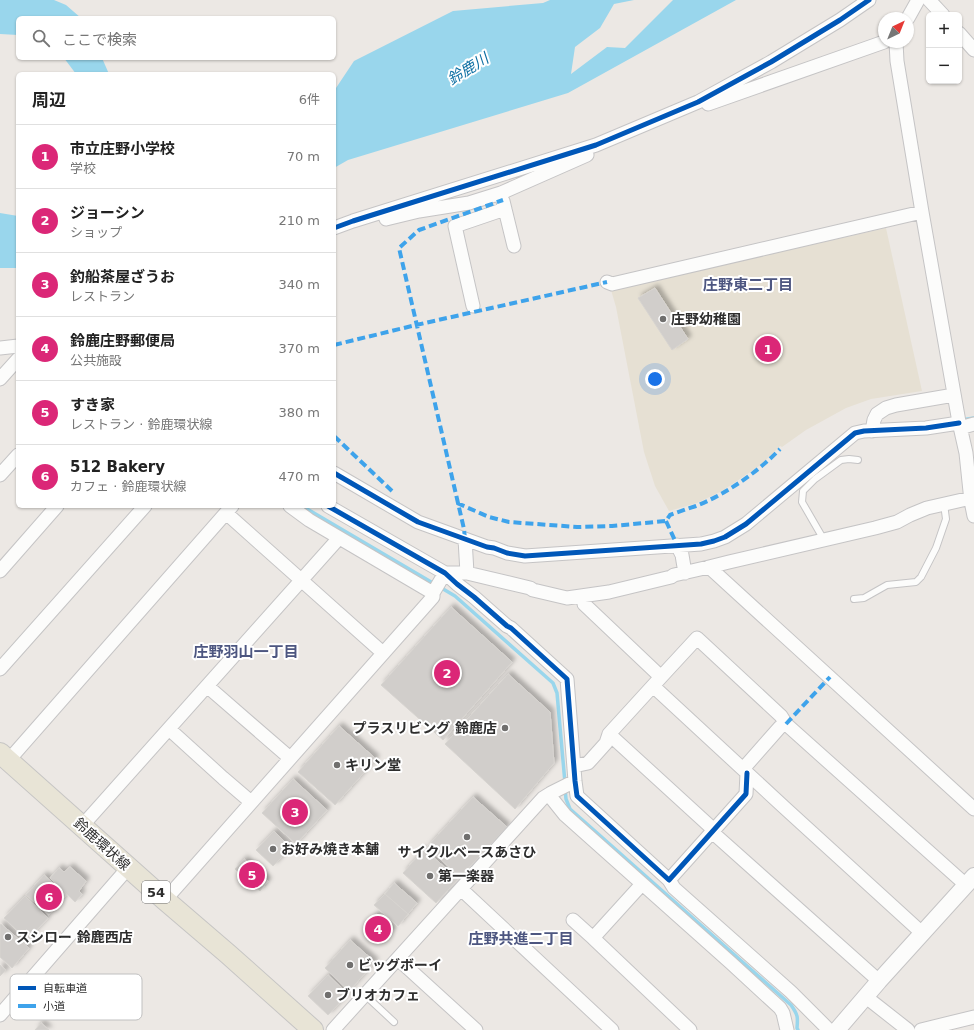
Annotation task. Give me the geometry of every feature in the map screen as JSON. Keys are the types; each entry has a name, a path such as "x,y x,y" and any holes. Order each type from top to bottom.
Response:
{"main road":[{"name":"鈴鹿環状線","path":"4,757 164,900 228,954 313,1030"}],"street":[{"path":"336,227 596,145 698,102 771,62 840,20 868,0"},
{"path":"911,12 918,0"},
{"path":"929,0 940,12"},
{"path":"962,36 974,50"},
{"path":"698,102 708,104 878,44"},
{"path":"896,48 896,61 922,212 954,395 966,453 974,516"},
{"path":"375,214 386,219 469,203 501,193 590,154 596,145"},
{"path":"501,193 514,246"},
{"path":"473,306 455,226 505,209"},
{"path":"607,282 612,284 922,212"},
{"path":"0,348 16,346"},
{"path":"0,378 16,361"},
{"path":"873,426 877,414 886,408 954,395"},
{"path":"336,474 418,522 507,553 525,556 701,544 725,537 746,524 855,433 864,431 873,426 926,428 959,422 974,424"},
{"path":"0,475 16,457"},
{"path":"444,575 466,573 567,598 617,590 674,575 875,528 897,522 910,515 944,504 972,500"},
{"path":"0,571 56,508"},
{"path":"0,669 143,508"},
{"path":"293,508 309,520 433,593"},
{"path":"331,508 457,584 511,628 567,679 577,796 669,880 682,907 780,1008 783,1013 787,1030"},
{"path":"4,757 229,509 302,580 383,653"},
{"path":"82,826 340,538"},
{"path":"465,539 466,573"},
{"path":"677,545 682,555 685,573"},
{"path":"709,567 974,809"},
{"path":"164,900 433,597 433,593 444,575"},
{"path":"584,604 745,771 922,933"},
{"path":"574,766 588,763 606,743 609,734 697,638 781,716 786,724 970,880 837,1030"},
{"path":"207,686 290,758"},
{"path":"669,880 746,794 745,771 780,727 786,724"},
{"path":"169,729 251,802"},
{"path":"609,734 713,831 879,981"},
{"path":"334,1030 543,798 575,781"},
{"path":"551,793 553,800 566,815 642,884 682,907 791,992 829,1030"},
{"path":"36,974 128,868"},
{"path":"593,938 642,884"},
{"path":"461,889 612,1030"},
{"path":"573,920 690,1030"},
{"path":"398,959 476,1030"},
{"path":"866,997 908,1030"},
{"path":"0,1015 10,1004"},
{"path":"921,1030 974,1017"}],"lane":[{"path":"824,540 802,502 803,491 815,479 841,460 858,460"},
{"path":"854,599 864,598 887,585 916,582 921,577 936,548 946,519 944,504"},
{"path":"365,995 394,1022"}],"shaded area":[{"path":"886,228 922,391 871,399 846,408 806,430 782,447 780,446 762,464 722,491 697,503 669,511 655,486 644,452 616,307 611,290"}],"water":[{"path":"0,0 54,0 66,5 79,16 16,16 16,35 0,34"},
{"name":"鈴鹿川","path":"550,0 634,0 614,4 600,28 575,47 571,74 607,47 625,48 673,0 736,0 568,93 348,160 336,167 336,88 354,61 453,11 543,3"},
{"path":"66,60 103,60 108,72 74,72"},
{"path":"0,213 16,216 16,268 0,268"}],"building":[{"name":"庄野幼稚園","path":"655,288 688,339 672,350 638,298"},
{"path":"451,607 512,662 443,740 381,685"},
{"name":"プラスリビング 鈴鹿店","path":"508,674 550,712 554,763 515,809 445,744"},
{"name":"キリン堂","path":"339,726 376,759 335,805 298,772"},
{"path":"293,779 327,810 296,844 262,813"},
{"name":"サイクルベースあさひ","path":"473,797 507,827 460,877 427,847"},
{"name":"お好み焼き本舗","path":"274,831 291,848 273,866 256,850"},
{"name":"第一楽器","path":"424,849 458,879 436,903 403,873"},
{"path":"244,859 268,881 260,891 235,869"},
{"path":"70,867 86,881 79,891 82,894 75,902 50,878 59,868 64,872"},
{"path":"44,875 66,895 49,915 26,895"},
{"path":"394,883 417,903 408,914 385,894"},
{"path":"385,894 408,914 398,926 374,905"},
{"path":"25,896 48,918 27,940 4,918"},
{"path":"376,914 393,930 380,944 363,928"},
{"name":"スシロー 鈴鹿西店","path":"1,924 29,948 12,968 0,957"},
{"name":"ビッグボーイ","path":"350,940 375,962 349,991 325,968"},
{"path":"0,965 6,970 0,976"},
{"name":"ブリオカフェ","path":"328,975 348,994 328,1015 308,996"},
{"path":"41,1023 49,1030 35,1030"}],"waterway":[{"path":"961,420 974,418"},
{"path":"305,508 455,596 553,683 557,693 565,783"},
{"path":"565,789 566,799 570,809 791,1005 797,1016 798,1030"}],"marked path":[{"path":"465,539 464,529 399,248 419,230 503,200"},
{"path":"336,345 607,282"},
{"path":"336,438 392,491"},
{"path":"457,503 489,517 509,522 577,527 612,526 666,521 670,515 696,506 730,489 752,474 780,449"},
{"path":"666,521 677,545"},
{"path":"786,724 830,677"}],"cycle path":[{"path":"336,227 596,145 698,102 771,62 840,20 869,0"},
{"path":"336,474 418,522 507,553 525,556 701,544 725,537 746,524 855,433 864,431 926,428 959,423"},
{"path":"331,508 445,573 511,628 567,679 577,796 669,880 746,794 747,773"}],"place":[{"name":"庄野幼稚園","path":"663,319"},
{"name":"市立庄野小学校","path":"768,349"},
{"name":"ジョーシン","path":"447,673"},
{"name":"プラスリビング 鈴鹿店","path":"505,728"},
{"name":"キリン堂","path":"337,765"},
{"name":"釣船茶屋ざうお","path":"295,812"},
{"name":"サイクルベースあさひ","path":"467,837"},
{"name":"お好み焼き本舗","path":"273,849"},
{"name":"すき家","path":"252,875"},
{"name":"第一楽器","path":"430,876"},
{"name":"512 Bakery","path":"49,897"},
{"name":"鈴鹿庄野郵便局","path":"378,929"},
{"name":"スシロー 鈴鹿西店","path":"8,937"},
{"name":"ビッグボーイ","path":"350,965"},
{"name":"ブリオカフェ","path":"328,995"}],"district":[{"name":"庄野東二丁目","path":"748,285"},
{"name":"庄野羽山一丁目","path":"246,652"},
{"name":"庄野共進二丁目","path":"521,939"}]}
